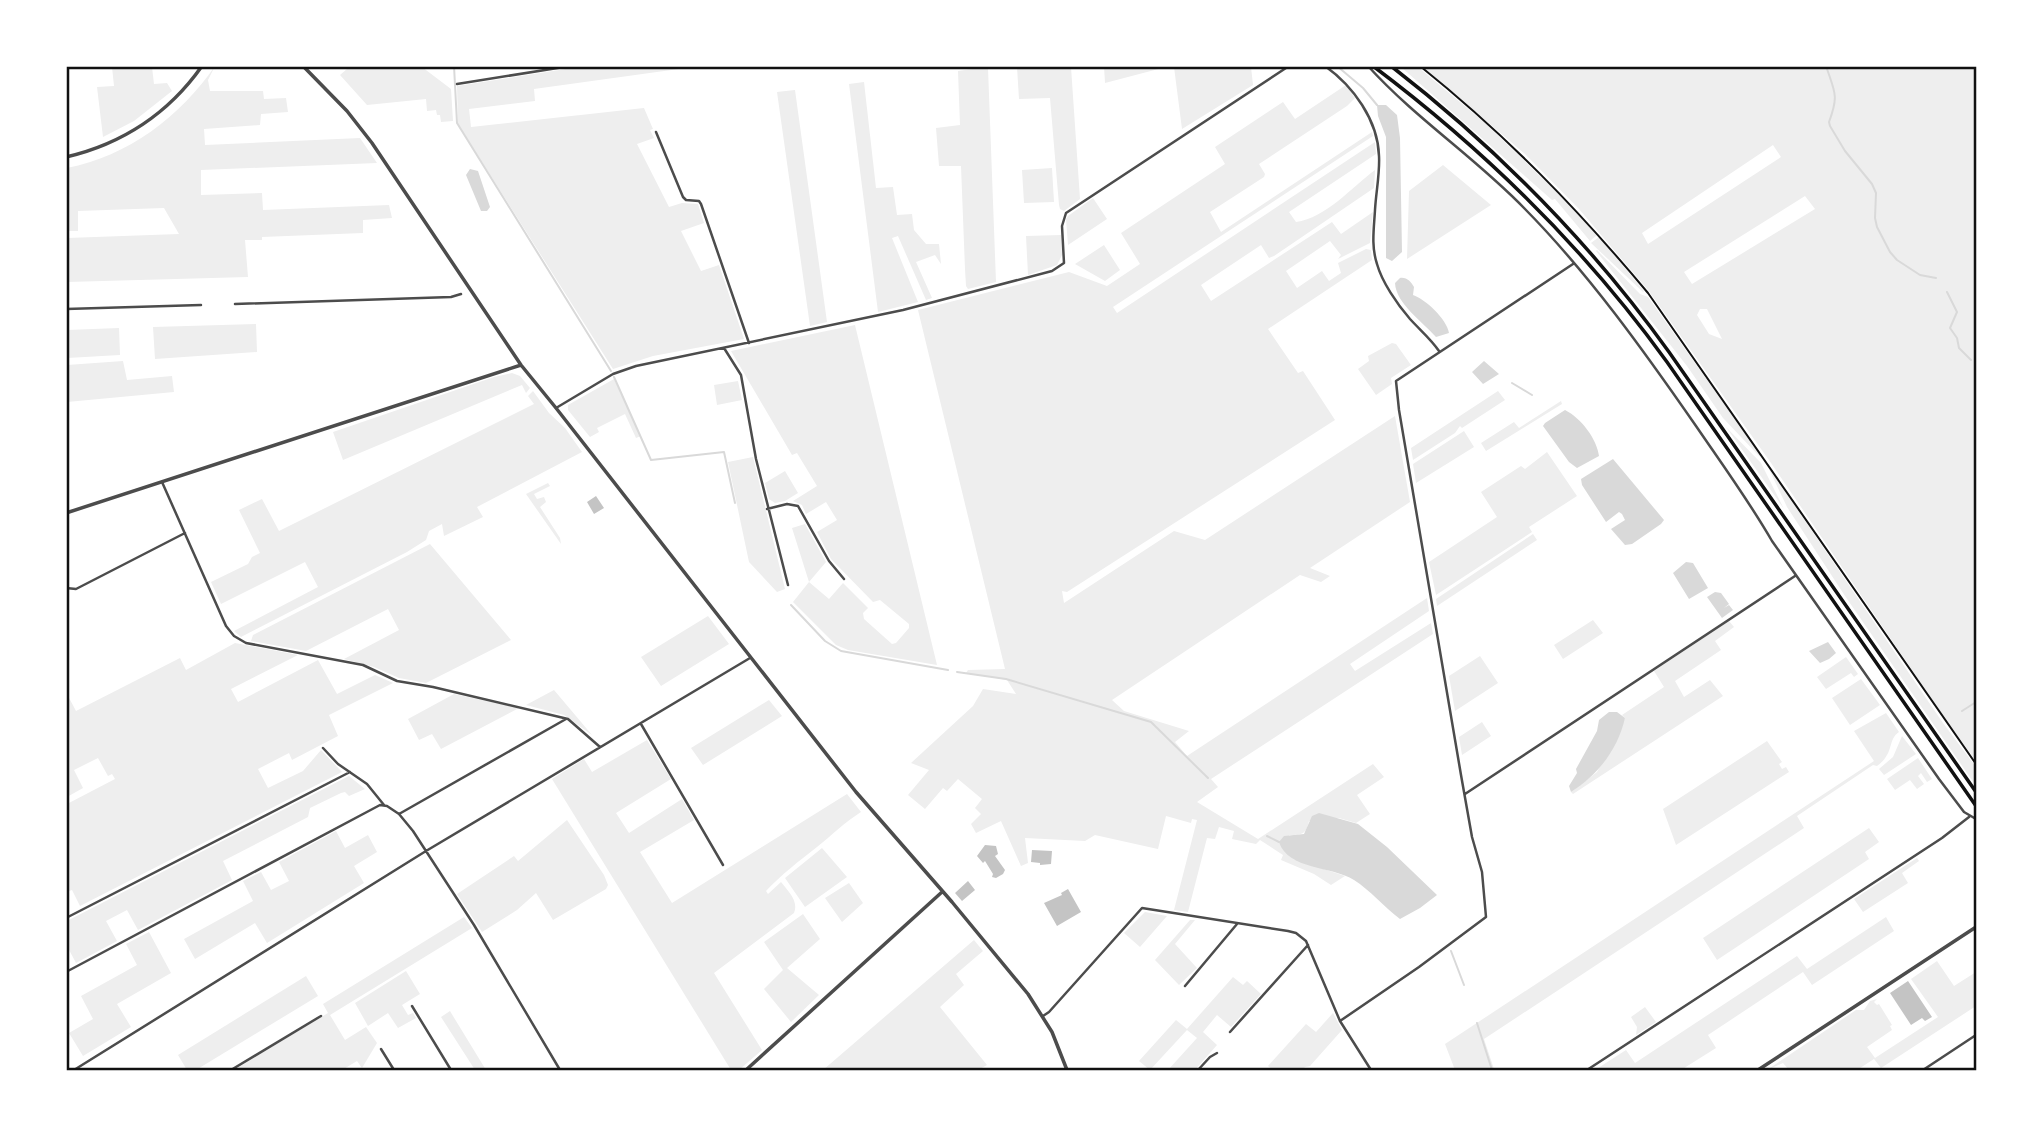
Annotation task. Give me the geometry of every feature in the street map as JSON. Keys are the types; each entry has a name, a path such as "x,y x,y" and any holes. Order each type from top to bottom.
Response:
{"main road":[{"path":"1373,67 1440,118 1511,181 1580,252 1621,301 1667,362 1976,806"},
{"path":"1386,76 1392,67 1455,118 1516,173 1574,232 1621,288 1675,360 1976,792"}],"street":[{"path":"66,157 105,145 136,129 159,113 202,66"},
{"path":"303,66 347,111 378,151 520,365 856,792 943,892 1043,1016 1067,1070"},
{"path":"457,84 570,66"},
{"path":"556,408 624,370 903,310 1052,271 1064,263 1062,226 1066,213 1289,66"},
{"path":"1325,66 1345,82 1360,100 1379,149 1373,236 1373,251 1379,271 1409,318 1439,351"},
{"path":"1373,67 1388,89 1466,154 1518,202 1609,307 1673,393 1910,739 1969,817 1976,819"},
{"path":"656,132 684,198 700,203 750,343"},
{"path":"1339,1021 1486,919 1482,872 1472,837 1396,387 1397,379 1573,264"},
{"path":"235,304 451,297 461,294"},
{"path":"66,309 201,305"},
{"path":"724,348 741,375 755,459 788,585"},
{"path":"66,513 520,365"},
{"path":"162,482 226,626 243,642 363,665 397,681 568,719 600,747"},
{"path":"767,509 788,504 798,506 829,561 844,579"},
{"path":"66,588 80,587 185,533"},
{"path":"1465,794 1796,575"},
{"path":"74,1070 426,851 750,659"},
{"path":"399,814 568,719"},
{"path":"641,724 723,865"},
{"path":"323,748 338,764 367,784 384,805 399,814 426,851 510,983 560,1070"},
{"path":"66,918 350,772"},
{"path":"66,972 384,805"},
{"path":"1587,1070 1942,838 1969,817"},
{"path":"746,1070 943,892"},
{"path":"1043,1016 1142,908 1288,931 1301,937 1308,945 1339,1021 1371,1070"},
{"path":"1185,986 1237,923"},
{"path":"1758,1070 1976,927"},
{"path":"1230,1032 1308,945"},
{"path":"412,1006 451,1070"},
{"path":"231,1070 321,1016"},
{"path":"1923,1070 1976,1035"},
{"path":"381,1049 394,1070"},
{"path":"1198,1070 1210,1057 1217,1054"}],"path":[{"path":"1420,66 1521,153 1599,234 1648,293 1976,764"}],"shaded area":[{"path":"215,66 208,80 210,91 263,91 264,99 286,98 288,112 261,114 260,125 204,129 205,145 360,138 377,163 201,170 201,195 262,193 263,210 389,205 392,218 363,220 363,233 245,240 248,277 67,282 67,238 179,234 164,208 78,211 78,231 67,231 67,168 111,154 151,132 186,102"},
{"path":"585,66 693,67 534,89 535,101 469,109 471,127 644,108 654,138 637,144 669,207 682,203 698,204 704,223 681,231 701,271 719,265 744,339 653,356 613,369 458,124 457,86"},
{"path":"1104,66 1166,66 1166,67 1105,83"},
{"path":"112,67 152,67 154,84 167,83 172,91 134,121 103,137 97,87 114,86"},
{"path":"422,67 451,89 453,121 441,122 436,110 427,111 426,99 367,105 340,75 347,69"},
{"path":"972,67 1001,67 988,68 996,282 968,289 961,166 939,166 936,128 960,125 958,71"},
{"path":"1017,67 1071,67 1080,199 1064,211 1059,205 1050,98 1019,99"},
{"path":"1174,67 1251,67 1253,85 1182,129"},
{"path":"1401,67 1418,67 1485,123 1558,193 1597,235 1590,241 1555,199 1552,200"},
{"path":"1423,67 1976,67 1976,761 1648,290 1579,209 1525,154","holes":["1773,145 1781,157 1648,244 1642,233","1805,196 1815,209 1692,284 1684,272","1700,309 1707,309 1722,339 1709,334 1697,315"]},
{"path":"864,82 876,188 893,187 897,215 912,214 914,230 926,244 939,244 941,264 935,255 916,262 932,298 926,300 898,236 892,238 918,302 878,312 849,84"},
{"path":"1346,85 1355,98 1347,106 1259,164 1264,177 1210,212 1221,232 1372,132 1373,136 1113,307 1117,313 1375,142 1376,154 1289,212 1296,222 1318,215 1375,170 1374,188 1274,256 1269,258 1261,245 1201,285 1211,301 1332,222 1341,234 1373,212 1370,243 1338,259 1341,255 1330,241 1286,271 1297,288 1322,271 1329,281 1341,273 1338,263 1366,249 1371,250 1372,260 1268,329 1298,373 1303,371 1335,420 1067,592 1062,591 1064,603 1174,531 1205,540 1395,416 1410,502 1310,568 1330,576 1321,582 1300,575 1112,700 1124,711 1189,731 1175,742 1187,756 1427,598 1429,611 1350,664 1355,671 1431,623 1433,634 1211,779 1218,787 1197,802 1258,839 1373,764 1384,777 1357,795 1370,814 1356,823 1339,818 1309,821 1303,833 1289,835 1293,859 1345,876 1331,885 1314,874 1281,860 1283,855 1260,840 1256,844 1232,839 1234,831 1219,827 1215,839 1207,838 1188,912 1174,910 1197,820 1192,819 1191,823 1166,816 1158,849 1095,835 1085,841 1025,838 1028,863 1021,866 1001,821 976,833 971,824 981,814 975,808 982,799 958,779 947,791 943,788 925,809 908,795 929,770 911,763 973,706 983,689 1016,694 1007,680 966,673 968,670 1005,669 918,310 1069,272 1107,286 1140,264 1121,233 1225,164 1215,147 1283,102 1295,119"},
{"path":"795,90 827,322 810,326 777,92"},
{"path":"1377,105 1386,105 1397,115 1400,138 1402,252 1392,261 1386,258 1386,137"},
{"path":"1443,165 1491,205 1407,259 1409,191"},
{"path":"1052,168 1054,202 1024,203 1022,170"},
{"path":"470,169 478,171 490,207 487,211 481,211 466,175"},
{"path":"1093,198 1107,219 1068,245 1066,219"},
{"path":"1061,235 1062,255 1057,265 1028,275 1026,236"},
{"path":"1599,237 1644,291 1643,292 1591,243"},
{"path":"1104,245 1120,270 1105,281 1075,264"},
{"path":"1597,250 1640,294 1648,297 1762,457 1723,418 1687,366"},
{"path":"1400,278 1410,282 1414,287 1413,295 1435,310 1449,333 1436,337 1411,312 1397,291 1395,283"},
{"path":"256,324 257,352 155,359 153,327"},
{"path":"855,325 937,665 848,650 836,645 793,602 809,582 829,599 843,583 868,608 863,613 864,619 892,644 909,628 909,624 880,600 873,602 831,559 817,532 837,520 826,502 806,514 802,505 793,501 817,486 797,453 792,455 731,351"},
{"path":"119,328 120,355 67,358 67,330"},
{"path":"1392,343 1396,344 1411,365 1391,378 1392,384 1376,395 1358,369 1369,361 1368,356"},
{"path":"123,361 127,380 172,376 174,392 67,402 67,365"},
{"path":"1484,361 1499,374 1483,384 1472,372"},
{"path":"512,373 520,376 530,388 526,393 522,385 343,460 333,432"},
{"path":"614,379 641,436 636,438 625,414 597,428 599,432 590,437 568,410 568,405"},
{"path":"738,381 742,400 717,405 714,385"},
{"path":"533,391 582,452 477,507 483,517 444,536 442,524 429,531 426,540 407,552 241,637 234,631 318,587 305,562 221,604 211,582 248,564 252,557 260,553 239,510 262,499 279,531 534,404 528,396"},
{"path":"1498,391 1505,400 1462,428 1460,426 1455,433 1413,460 1411,448"},
{"path":"1561,401 1562,404 1486,451 1481,443 1514,422 1519,428"},
{"path":"1565,410 1577,418 1598,449 1599,456 1577,468 1569,462 1543,426"},
{"path":"1726,427 1761,463 1784,509"},
{"path":"1464,431 1474,447 1416,483 1413,464"},
{"path":"1547,452 1577,496 1529,527 1532,532 1436,595 1429,562 1497,517 1481,492 1521,466 1525,469"},
{"path":"753,457 785,589 777,592 749,562 728,462"},
{"path":"1613,459 1664,520 1632,544 1625,545 1611,529 1625,520 1622,514 1619,512 1606,522 1582,485 1581,479"},
{"path":"1767,465 1976,767 1976,786 1787,507"},
{"path":"785,471 798,493 785,501 775,503 769,499 765,483"},
{"path":"548,483 550,486 534,494 537,499 544,497 546,502 540,507 561,544 526,494"},
{"path":"805,524 826,562 809,582 792,528"},
{"path":"1533,534 1537,540 1437,606 1436,599"},
{"path":"430,544 511,640 426,683 399,678 374,667 344,659 399,630 388,609 306,651 251,641 253,635"},
{"path":"1686,562 1693,563 1708,588 1689,599 1673,573"},
{"path":"1715,592 1721,593 1729,604 1724,608 1729,605 1733,610 1722,618 1707,597"},
{"path":"708,616 729,644 661,686 641,657"},
{"path":"1593,620 1603,633 1563,659 1554,645"},
{"path":"1729,621 1734,627 1715,641 1721,650 1675,681 1684,697 1710,680 1723,696 1573,794 1571,792 1597,772 1625,718 1622,715 1664,687 1654,671"},
{"path":"1828,642 1836,653 1820,663 1809,651"},
{"path":"235,643 298,655 231,689 238,702 318,660 337,694 375,675 393,683 329,715 338,736 292,760 289,753 258,769 268,788 303,771 321,750 342,772 80,906 72,890 67,892 67,804 115,779 112,774 108,776 98,758 74,770 83,788 67,797 67,694 76,711 180,658 186,670"},
{"path":"1480,656 1498,683 1455,711 1449,676"},
{"path":"1846,657 1858,674 1854,677 1851,673 1826,689 1817,677"},
{"path":"1861,679 1880,705 1850,725 1832,698"},
{"path":"554,690 592,735 564,715 526,705"},
{"path":"454,694 519,708 441,749 432,734 419,740 408,719"},
{"path":"769,700 782,716 703,765 691,748"},
{"path":"1609,712 1617,712 1625,718 1612,751 1590,778 1571,792 1569,786 1597,731 1599,720"},
{"path":"1886,713 1899,732 1883,761 1797,816 1804,828 1484,1039 1494,1069 1455,1070 1445,1044 1874,761 1854,731"},
{"path":"1482,722 1491,736 1462,755 1459,737"},
{"path":"1902,736 1916,754 1884,775 1879,769 1893,757"},
{"path":"647,740 671,779 616,813 629,833 682,799 694,820 640,852 672,903 847,794 861,812 766,891 768,894 781,882 794,900 794,913 714,973 762,1050 739,1070 731,1070 552,779 584,759 592,772"},
{"path":"1767,741 1782,762 1779,764 1782,769 1786,767 1789,772 1676,845 1663,809"},
{"path":"1918,758 1932,779 1927,782 1921,773 1918,776 1924,784 1917,789 1910,780 1895,790 1887,779"},
{"path":"349,776 365,789 349,796 345,792 341,793 310,808 308,817 223,861 232,880 138,930 127,910 106,921 117,941 76,963 67,946 67,921"},
{"path":"1319,813 1358,824 1387,847 1437,895 1400,919 1354,880 1291,858 1279,842 1284,836 1304,834 1312,816"},
{"path":"567,820 604,875 608,885 606,889 553,920 536,893 517,910 482,932 457,894 514,856 518,861"},
{"path":"1869,828 1879,842 1865,852 1869,859 1717,960 1703,938"},
{"path":"336,831 345,848 368,835 377,852 354,866 364,883 267,943 255,923 195,959 184,939 253,901 243,881 261,872 271,890 289,881 279,862"},
{"path":"822,848 847,877 805,907 785,878"},
{"path":"1917,858 1919,861 1902,873 1908,883 1863,912 1854,899"},
{"path":"849,883 863,903 842,922 825,898"},
{"path":"1145,912 1167,916 1140,947 1124,933"},
{"path":"803,914 820,939 787,968 819,995 791,1022 764,989 783,970 764,942"},
{"path":"464,917 472,928 330,1015 345,1040 366,1027 377,1043 362,1068 357,1061 342,1070 234,1070 328,1013 323,1004"},
{"path":"1886,917 1894,931 1812,985 1803,972 1708,1035 1716,1048 1681,1070 1595,1070 1626,1050 1635,1063 1797,956 1807,969"},
{"path":"1190,920 1195,920 1175,944 1197,968 1179,985 1155,960"},
{"path":"149,932 171,973 117,1004 131,1027 83,1056 69,1033 93,1019 81,996 137,965 126,944"},
{"path":"974,940 983,951 956,974 964,985 940,1007 987,1065 978,1070 823,1070"},
{"path":"1937,961 1954,986 1976,972 1976,1006 1881,1068 1874,1059 1857,1070 1789,1070 1783,1063 1767,1070 1856,1010 1864,1010 1870,1001 1877,999 1874,1002 1879,1004 1892,1025 1892,1030 1867,1047 1875,1058 1938,1017 1911,979"},
{"path":"406,971 420,994 402,1005 408,1015 413,1013 416,1018 398,1028 388,1013 368,1026 355,1003"},
{"path":"306,976 318,996 196,1070 187,1070 178,1055"},
{"path":"1233,977 1243,985 1247,981 1261,994 1231,1027 1217,1015 1203,1032 1217,1045 1195,1070 1168,1070 1197,1038 1187,1030 1150,1070 1139,1061 1176,1020 1187,1029"},
{"path":"1645,1007 1656,1022 1636,1035 1637,1027 1631,1017"},
{"path":"450,1011 486,1070 475,1070 441,1017"},
{"path":"1333,1013 1342,1030 1310,1066 1302,1070 1273,1070 1268,1066 1306,1024 1316,1032"}],"building":[{"path":"596,496 604,508 594,514 587,502"},
{"path":"985,845 996,846 998,854 995,856 1005,870 996,878 992,877 993,874 985,861 983,863 977,856"},
{"path":"1032,850 1052,851 1051,864 1031,862"},
{"path":"968,881 975,890 962,901 955,893"},
{"path":"1068,889 1081,912 1057,926 1044,903 1062,895 1061,893"},
{"path":"1908,981 1932,1017 1925,1021 1922,1018 1911,1025 1890,993"}],"waterway":[{"path":"454,66 457,123 611,371"},
{"path":"1337,66 1363,88 1377,105"},
{"path":"1826,66 1835,94 1830,126 1845,151 1872,184 1876,193 1877,227 1897,260 1920,275 1936,278"},
{"path":"1947,292 1957,312 1950,328 1957,338 1959,348 1971,360"},
{"path":"614,377 651,460 724,452 735,503"},
{"path":"1512,383 1532,395"},
{"path":"791,605 825,641 841,651 948,670"},
{"path":"957,672 1006,679 1151,722 1208,778"},
{"path":"1962,711 1976,702"},
{"path":"1267,836 1279,842"},
{"path":"1451,951 1464,985"},
{"path":"1477,1023 1492,1070"}]}
